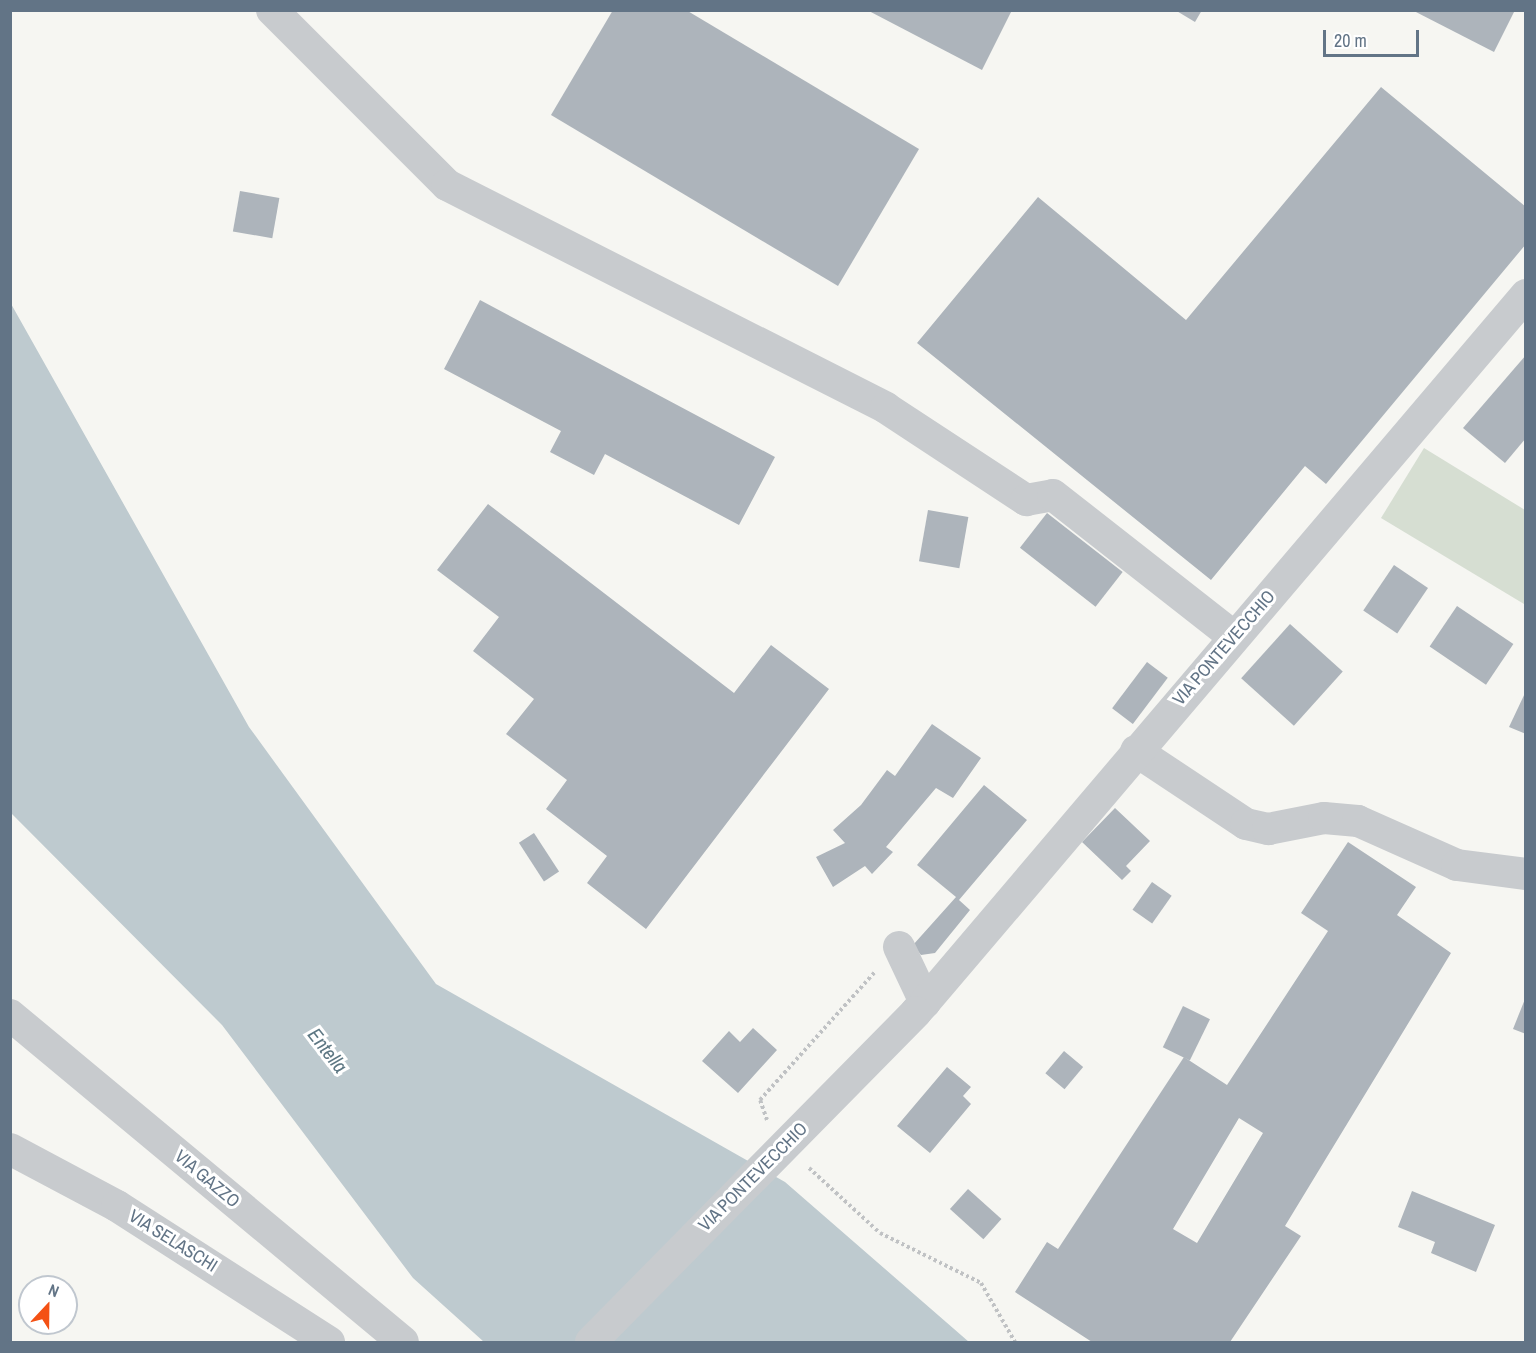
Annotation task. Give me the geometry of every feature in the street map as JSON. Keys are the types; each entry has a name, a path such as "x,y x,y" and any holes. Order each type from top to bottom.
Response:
{"street":[{"path":"272,10 447,185 886,408 1026,500 1053,495 1234,637"},
{"name":"VIA PONTEVECCHIO","path":"591,1342 920,1007 1526,295"},
{"path":"1136,751 1246,824 1268,829 1324,818 1358,821 1457,865 1526,874"},
{"path":"899,947 920,1007"},
{"name":"VIA GAZZO","path":"10,1015 404,1342"},
{"name":"VIA SELASCHI","path":"10,1149 117,1206 329,1342"}],"path":[{"path":"769,1126 760,1100 899,947"},
{"path":"801,1161 880,1233 981,1283 1015,1342"}],"shaded area":[{"path":"1424,448 1525,510 1524,604 1381,518"}],"water":[{"name":"Entella","path":"10,302 249,727 436,984 785,1182 969,1342 484,1342 413,1278 222,1025 11,813"}],"building":[{"path":"613,10 686,10 919,149 838,286 551,115"},
{"path":"867,10 1012,10 982,70"},
{"path":"1175,10 1202,10 1195,22"},
{"path":"1412,10 1515,10 1494,52"},
{"path":"1381,87 1526,207 1526,244 1326,484 1305,466 1211,580 917,343 1038,197 1186,320"},
{"path":"240,191 279,198 272,238 233,231"},
{"path":"480,300 775,457 739,525 605,454 594,475 550,452 561,431 444,369"},
{"path":"1526,355 1526,438 1505,463 1463,428"},
{"path":"488,504 734,693 771,645 829,689 646,929 587,883 607,856 546,809 567,780 506,734 534,699 473,651 499,617 437,570"},
{"path":"928,510 968,517 959,568 919,561"},
{"path":"1047,513 1123,572 1096,607 1020,548"},
{"path":"1394,565 1428,588 1397,634 1363,611"},
{"path":"1457,606 1513,644 1486,685 1430,647"},
{"path":"1290,624 1343,672 1294,726 1241,678"},
{"path":"1147,662 1168,678 1133,724 1112,708"},
{"path":"1526,691 1526,734 1509,727"},
{"path":"932,724 981,758 953,798 936,788 886,847 893,852 872,874 865,866 833,887 816,857 845,843 833,830 861,805 887,770 895,776"},
{"path":"984,785 1027,820 959,900 970,910 935,953 921,955 913,945 956,897 917,865"},
{"path":"1115,808 1150,841 1126,866 1131,871 1122,880 1082,842"},
{"path":"534,833 559,872 544,881 519,843"},
{"path":"1348,842 1416,887 1397,915 1451,953 1285,1226 1301,1236 1230,1342 1092,1342 1015,1292 1047,1242 1058,1249 1184,1057 1227,1085 1328,931 1301,913","holes":["1239,1118 1263,1133 1197,1243 1173,1229"]},
{"path":"1152,882 1172,896 1152,924 1132,910"},
{"path":"1526,999 1526,1034 1513,1029"},
{"path":"1183,1006 1210,1019 1190,1060 1163,1047"},
{"path":"753,1028 777,1050 738,1093 702,1061 729,1031 740,1042"},
{"path":"1064,1051 1083,1067 1065,1089 1045,1073"},
{"path":"947,1067 971,1087 963,1096 971,1104 930,1153 897,1126"},
{"path":"968,1189 1001,1219 983,1239 950,1209"},
{"path":"1412,1191 1495,1225 1476,1272 1431,1253 1435,1242 1398,1227"}]}
